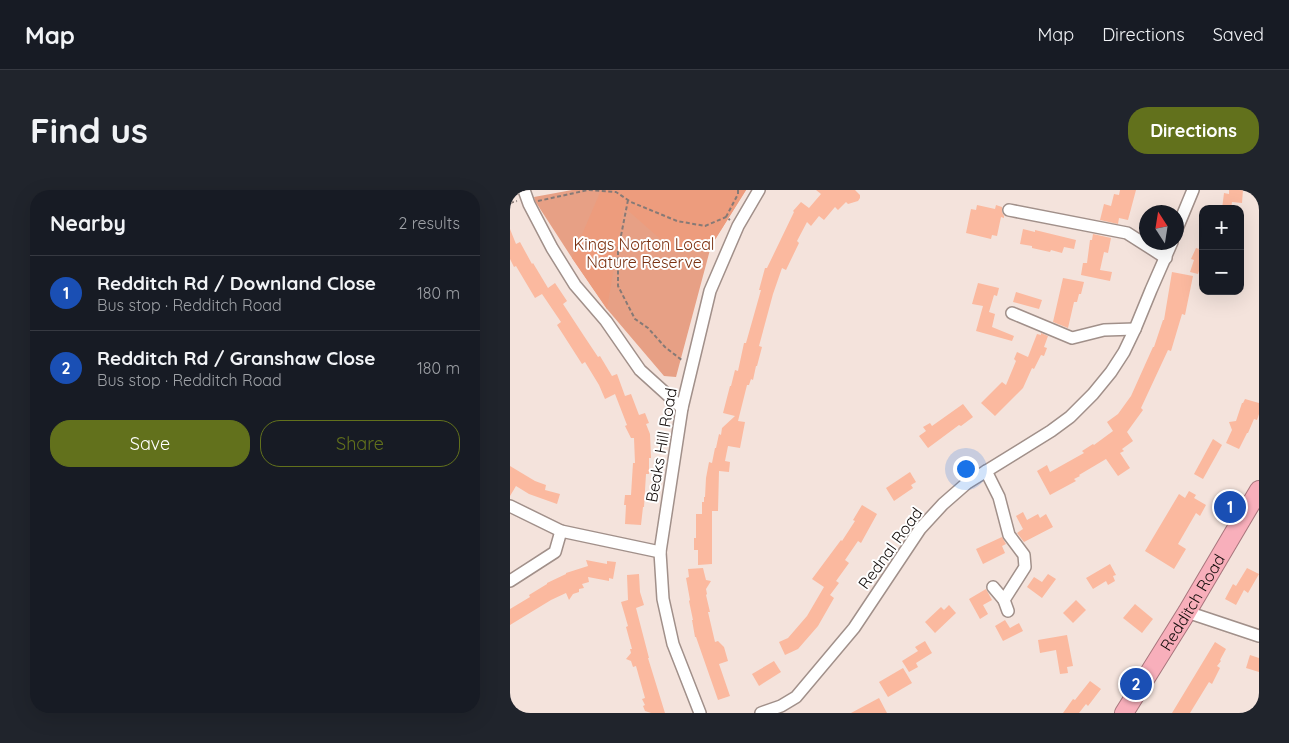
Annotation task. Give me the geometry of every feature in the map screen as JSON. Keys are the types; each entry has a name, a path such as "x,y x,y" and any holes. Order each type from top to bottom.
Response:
{"highway":[{"name":"Redditch Road","path":"1124,713 1187,612 1259,490"}],"street":[{"path":"524,190 529,204 552,248 575,285 606,321 640,370 682,408"},
{"name":"Beaks Hill Road","path":"700,713 673,644 663,599 660,552 682,408 710,291 738,226 759,190"},
{"path":"1184,212 1193,190"},
{"path":"1009,210 1127,233 1166,258"},
{"name":"Rednal Road","path":"761,713 781,706 796,697 854,628 920,529 943,504 967,483 1051,431 1070,417 1093,394 1124,352 1169,250"},
{"path":"1012,312 1072,338 1104,330 1135,329"},
{"path":"986,471 999,497 1009,535 1024,555 1025,568 1004,600"},
{"path":"510,506 561,532 660,552"},
{"path":"510,581 555,552 561,532"},
{"path":"993,587 1004,600 1008,611"},
{"path":"1187,612 1259,636"}],"path":[{"path":"529,204 535,201 588,190 616,192 628,200 677,221 705,226 726,217 738,194 738,190"},
{"path":"628,200 618,251 618,286 635,319 648,328 665,347 684,362 692,364"},
{"path":"726,217 738,226"}],"green space":[{"name":"Kings Norton Local Nature Reserve","path":"572,190 746,190 711,246 676,377 664,376 607,309 534,197"}],"shaded area":[{"path":"601,190 746,190 711,246 675,252 624,207 607,309 572,258"}],"building":[{"path":"816,190 855,190 860,195 860,198 858,201 848,204 846,202 838,210 835,207 824,220 819,216 811,226 807,222 797,241 799,243 786,270 782,268 759,346 762,347 753,380 751,379 749,385 747,385 738,421 745,422 740,448 728,446 725,461 730,462 729,472 719,471 718,511 712,511 712,564 698,565 698,550 694,550 696,514 702,514 702,502 704,502 705,497 709,462 712,463 719,434 721,435 722,428 735,416 723,413 735,370 738,371 744,343 746,343 761,290 759,290 765,268 767,268 793,211 801,202 809,208 821,194"},
{"path":"1120,190 1136,190 1128,220 1119,218 1118,224 1100,220 1104,204 1111,206 1114,194 1119,195"},
{"path":"1229,190 1243,190 1242,203 1232,202 1232,205 1222,205 1224,193 1229,194"},
{"path":"977,205 995,209 996,205 1002,207 1004,218 1001,217 997,236 992,235 991,239 966,233 971,209 976,210"},
{"path":"510,229 516,244 520,242 548,288 555,283 567,301 563,304 598,357 600,356 612,376 617,374 625,396 631,394 639,415 645,413 649,423 646,424 650,434 651,458 649,458 649,474 646,474 641,525 625,524 625,495 631,495 633,463 635,463 634,438 631,438 625,426 627,425 615,394 605,399 585,362 582,364 557,325 561,322 542,294 535,298 516,266 514,267 510,259"},
{"path":"1023,229 1076,240 1074,249 1064,247 1062,253 1051,250 1050,252 1020,244"},
{"path":"1093,234 1111,238 1108,253 1104,252 1100,270 1112,272 1110,281 1081,275 1083,263 1087,263 1090,240 1092,240"},
{"path":"1196,248 1199,249 1198,274 1190,272 1194,260 1191,259"},
{"path":"1172,272 1193,276 1185,315 1182,314 1171,351 1168,350 1141,408 1143,410 1127,432 1133,441 1122,449 1124,451 1120,453 1130,468 1118,476 1106,459 1079,475 1074,479 1076,481 1050,495 1037,471 1047,465 1050,472 1084,453 1082,451 1113,431 1107,422 1118,414 1131,396 1154,347 1164,320"},
{"path":"1063,278 1084,282 1077,302 1074,302 1068,328 1053,322"},
{"path":"978,283 999,288 997,296 994,295 989,312 995,314 992,327 1014,336 1012,341 976,331 983,306 972,304"},
{"path":"1016,292 1042,300 1039,309 1013,302"},
{"path":"1041,333 1048,336 1044,347 1047,348 1044,356 1041,355 1034,369 1032,368 1023,388 995,416 981,403 1002,382 1006,385 1016,361 1014,359 1017,352 1028,357 1037,334 1041,335"},
{"path":"1245,399 1259,403 1259,414 1257,420 1254,419 1239,449 1226,443 1232,430 1229,422 1236,421"},
{"path":"963,404 973,417 928,448 919,436 926,431 923,427 930,423 932,426"},
{"path":"1213,439 1222,445 1203,479 1194,474"},
{"path":"510,466 535,481 546,485 545,490 560,494 557,504 529,494 516,486 510,496"},
{"path":"910,472 916,482 911,485 913,488 894,501 886,488"},
{"path":"1189,491 1196,495 1194,498 1206,505 1200,516 1196,513 1178,544 1186,549 1174,569 1145,551 1179,494 1185,498"},
{"path":"862,505 877,514 861,543 858,541 845,560 849,563 836,581 839,583 830,595 834,598 818,626 798,649 785,655 779,642 788,638 807,616 824,587 812,579 842,541 855,521 853,520"},
{"path":"1023,512 1027,520 1038,514 1040,518 1046,514 1053,527 1024,542 1017,533 1023,529 1016,516"},
{"path":"1002,537 1006,544 1002,546 1005,553 983,564 976,549"},
{"path":"586,560 607,564 607,561 616,562 613,579 609,578 609,581 588,577 589,582 582,584 584,588 579,589 579,592 573,594 569,600 566,593 510,625 510,609 530,597 529,595 547,583 566,573 588,566"},
{"path":"1110,564 1116,575 1113,576 1115,581 1108,585 1106,581 1093,589 1086,578"},
{"path":"703,568 706,580 711,581 706,589 706,595 715,642 718,641 724,647 728,661 719,664 730,696 718,700 695,637 686,578 689,577 688,569"},
{"path":"1247,568 1259,574 1248,593 1244,590 1236,605 1225,599 1233,584 1236,586"},
{"path":"639,574 640,592 644,605 636,608 648,658 665,713 645,711 642,699 645,698 636,666 633,667 631,661 626,659 631,653 630,649 632,649 621,602 628,600 627,575"},
{"path":"1048,574 1056,579 1042,598 1027,587 1034,577 1042,582"},
{"path":"986,589 992,600 983,605 988,614 980,619 969,599"},
{"path":"1076,600 1086,610 1073,623 1063,613"},
{"path":"1135,604 1153,619 1142,633 1123,618"},
{"path":"949,605 956,613 935,633 925,622 941,607 944,610"},
{"path":"1005,620 1010,628 1019,623 1023,631 1003,641 995,626"},
{"path":"1067,635 1073,666 1067,667 1068,673 1060,674 1056,650 1040,653 1038,640"},
{"path":"925,641 932,653 916,663 918,667 909,672 902,661 918,651 915,647"},
{"path":"1215,642 1226,649 1217,666 1220,668 1212,684 1209,682 1190,713 1172,713"},
{"path":"1250,655 1259,658 1259,672 1246,668"},
{"path":"774,661 781,672 759,686 752,674"},
{"path":"903,668 912,683 888,697 879,682"},
{"path":"1090,681 1101,689 1088,706 1086,704 1079,713 1063,713 1073,699 1075,700"},
{"path":"879,698 887,713 851,713"}],"place":[{"name":"Redditch Rd / Downland Close","path":"1230,507"},
{"name":"Redditch Rd / Granshaw Close","path":"1136,684"}]}
